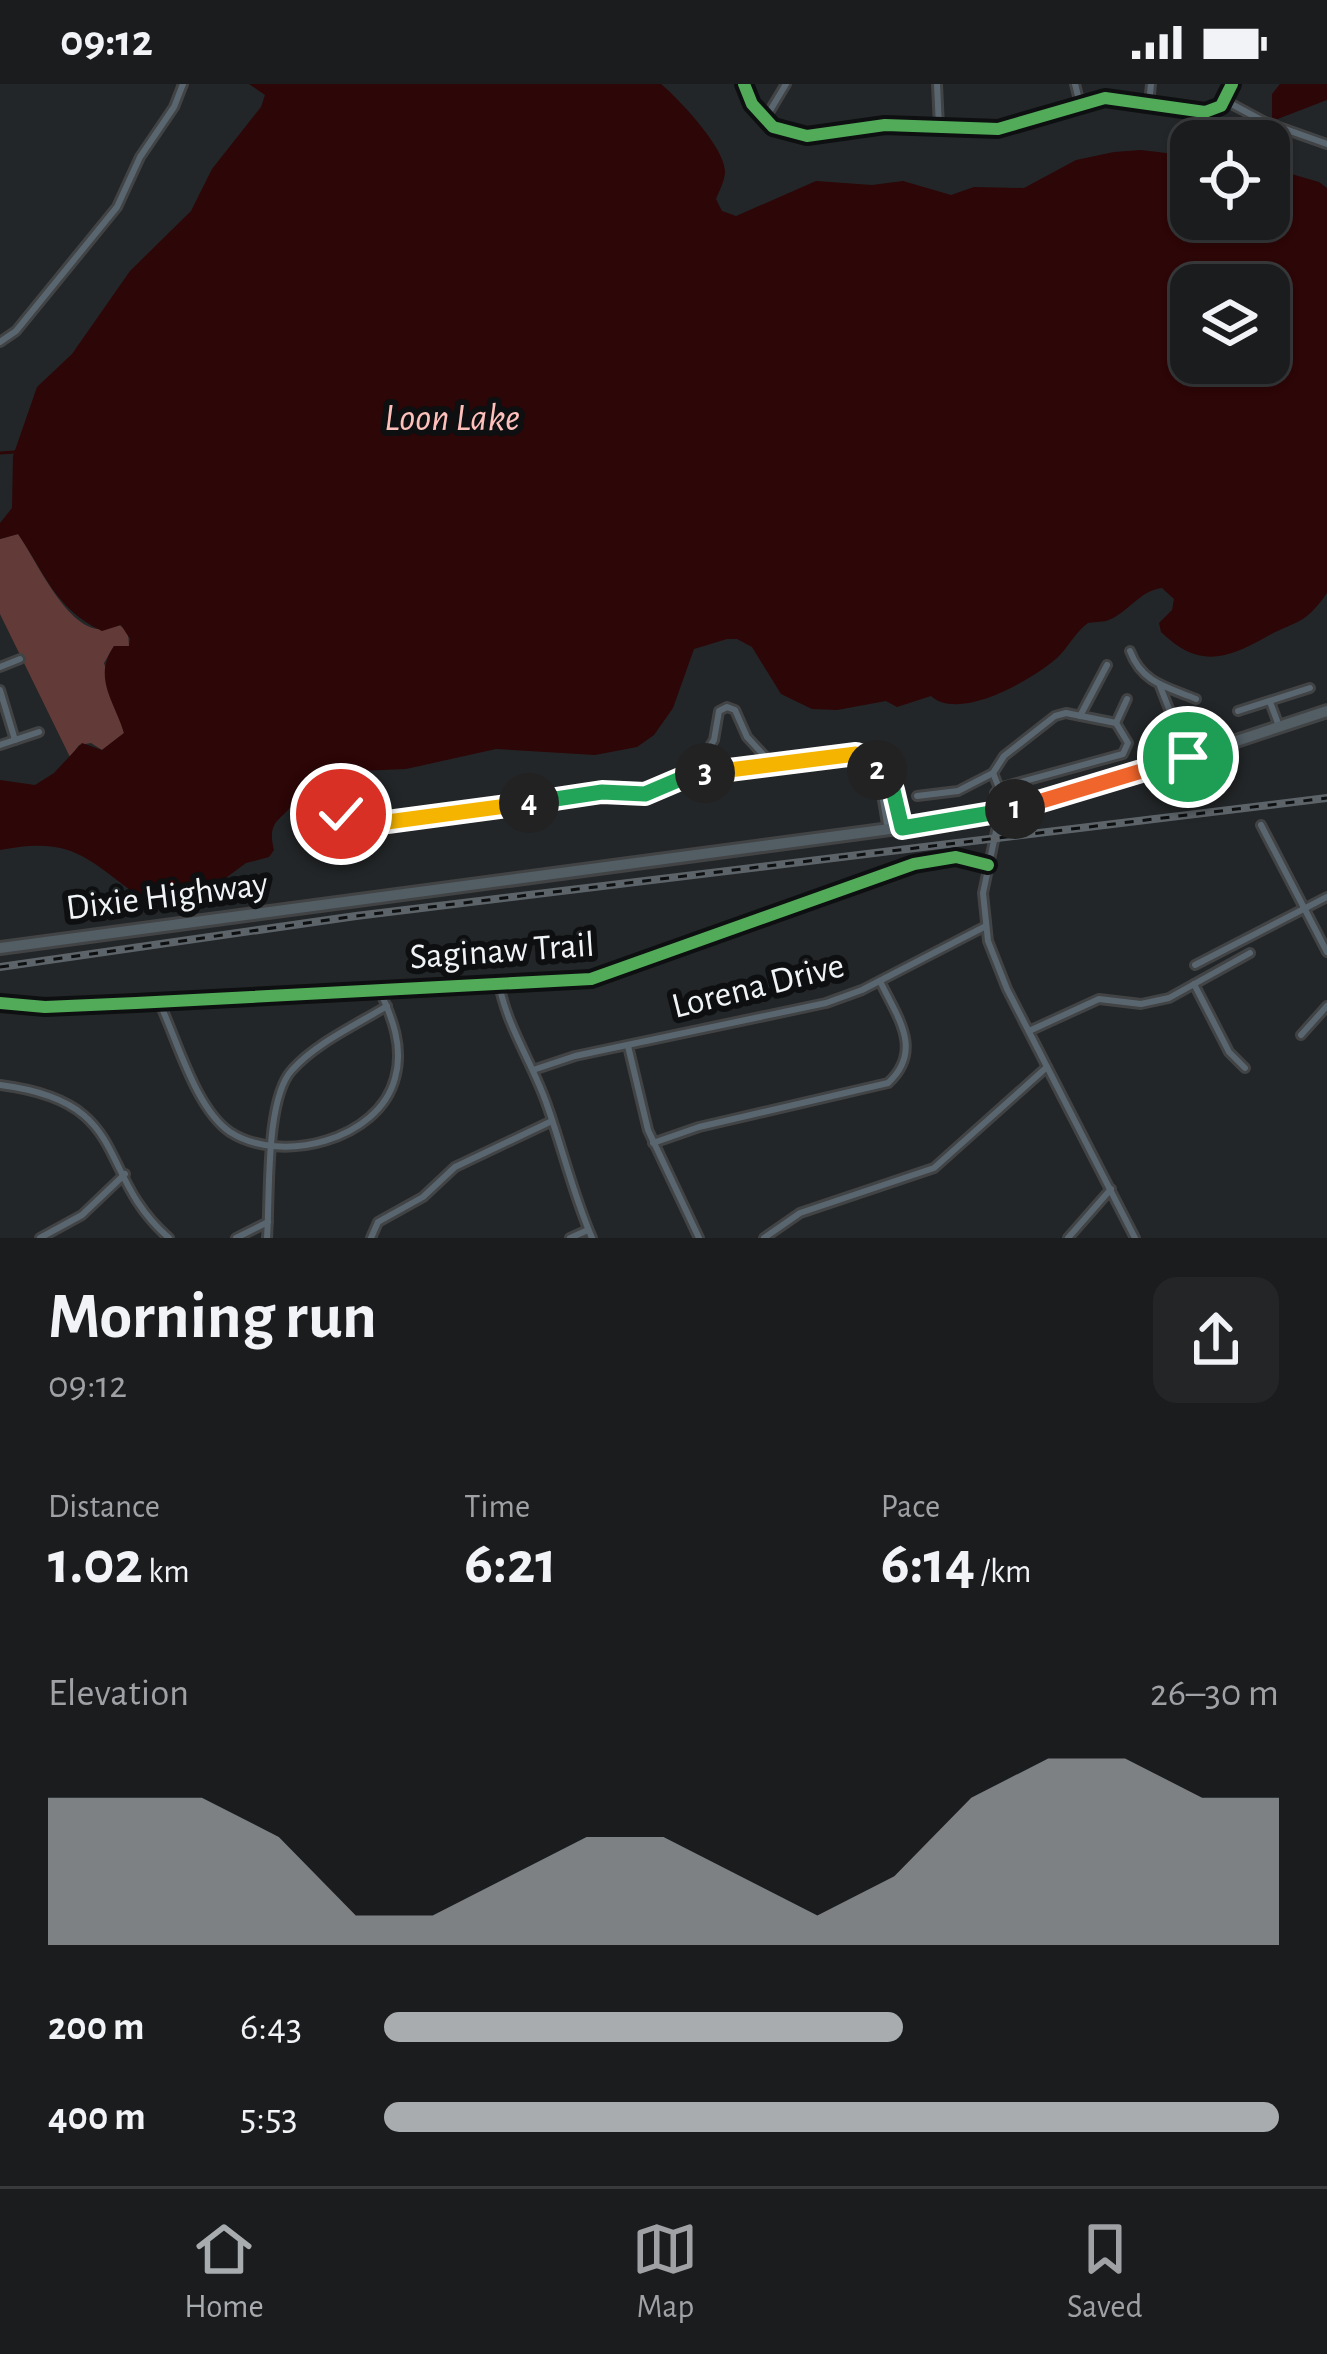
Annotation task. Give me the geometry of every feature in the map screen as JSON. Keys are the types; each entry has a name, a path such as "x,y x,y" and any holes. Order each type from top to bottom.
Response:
{"main road":[{"name":"Dixie Highway","path":"0,948 1000,812 1073,795 1327,711"}],"street":[{"path":"0,343 16,331 117,207 183,84"},
{"path":"744,84 765,119 780,131 807,136 875,126 998,129 1106,98 1205,112 1226,101 1232,84"},
{"path":"765,119 786,84"},
{"path":"937,84 940,127"},
{"path":"1075,84 1081,104"},
{"path":"1149,104 1151,84"},
{"path":"1226,101 1265,122 1327,144"},
{"path":"1130,651 1141,673 1160,686 1196,699"},
{"path":"0,667 20,659"},
{"path":"1080,716 1107,665"},
{"path":"1160,686 1188,757"},
{"path":"1238,711 1310,688"},
{"path":"0,690 15,740"},
{"path":"1116,723 1127,699"},
{"path":"1270,702 1279,727"},
{"path":"692,774 714,740 719,712 728,707 735,710 747,737 772,764"},
{"path":"917,796 958,791 993,773 1004,756 1046,720 1066,713 1116,723 1128,743 1126,752 999,788"},
{"path":"0,746 40,732"},
{"path":"365,824 602,792 645,794 692,774 856,754 868,758 893,790 895,829"},
{"path":"993,773 1007,800 1000,812 983,893 994,961 1136,1238"},
{"path":"879,776 895,829"},
{"path":"1262,825 1327,952"},
{"name":"Saginaw Trail","path":"0,1003 46,1007 159,1002 604,976 927,860 956,857 988,865"},
{"path":"1195,965 1327,897"},
{"name":"Lorena Drive","path":"533,1070 628,1044 826,1003 985,927"},
{"path":"1029,1031 1086,1002 1153,1002 1250,953"},
{"path":"653,1143 699,1126 888,1084 909,1050 880,981"},
{"path":"1194,983 1228,1052 1245,1068"},
{"path":"499,984 590,1234 570,1238"},
{"path":"159,1002 213,1117 248,1140 294,1146 334,1137 384,1103 398,1062 393,1021 379,988"},
{"path":"267,1238 279,1095 291,1070 387,1006"},
{"path":"1301,1035 1327,1006"},
{"path":"628,1044 653,1143 699,1238"},
{"path":"764,1238 800,1213 934,1168 1047,1067"},
{"path":"0,1084 36,1089 89,1119 102,1133 147,1214 169,1238"},
{"path":"371,1238 378,1222 423,1197 454,1167 552,1120"},
{"path":"40,1238 82,1215 125,1174"},
{"path":"1068,1238 1111,1190"},
{"path":"236,1238 268,1222"}],"shaded area":[{"path":"18,534 72,615 87,626 102,629 117,623 128,632 129,646 114,646 104,663 124,733 102,750 91,743 79,745 70,757 0,614 0,539"}],"water":[{"name":"Loon Lake","path":"249,84 661,84 718,150 725,171 716,199 722,211 736,216 816,181 872,185 903,181 951,195 974,187 1024,188 1076,160 1141,150 1170,153 1170,240 1290,240 1290,174 1319,182 1327,188 1327,593 1300,621 1238,651 1212,657 1187,651 1161,632 1159,623 1172,610 1174,599 1162,588 1154,590 1114,618 1088,623 1057,658 1031,677 995,695 959,704 931,696 897,707 886,701 837,710 812,709 781,694 752,647 727,639 694,649 673,708 654,735 637,747 595,755 496,749 406,769 313,773 275,825 274,850 269,857 246,863 212,888 170,899 141,898 91,861 61,848 0,850 0,780 35,785 54,773 82,743 102,750 124,733 107,690 105,669 114,646 129,646 130,639 121,625 102,631 73,612 52,589 18,534 0,539 0,523 12,508 13,456 37,387 72,354 130,271 191,211 212,169 261,107 265,95"},
{"path":"1280,84 1327,84 1327,100 1275,120 1272,94"}],"waterway":[{"path":"0,453 15,452"}],"railway":[{"path":"0,967 356,916 1327,798"}],"cycle path":[{"path":"744,84 752,104 773,127 807,136 885,125 998,129 1105,98 1205,112 1221,106 1232,84"},
{"path":"365,824 346,826 343,811 355,810 365,824 602,792 645,793 692,774 855,754 868,758 891,785 902,828"},
{"path":"0,1003 45,1007 591,979 914,864 956,857 988,865"}],"route":[{"path":"341,814 342,823 350,827 602,792 645,794 692,774 856,754 868,758 891,785 902,828 1035,806 1188,757"}]}
